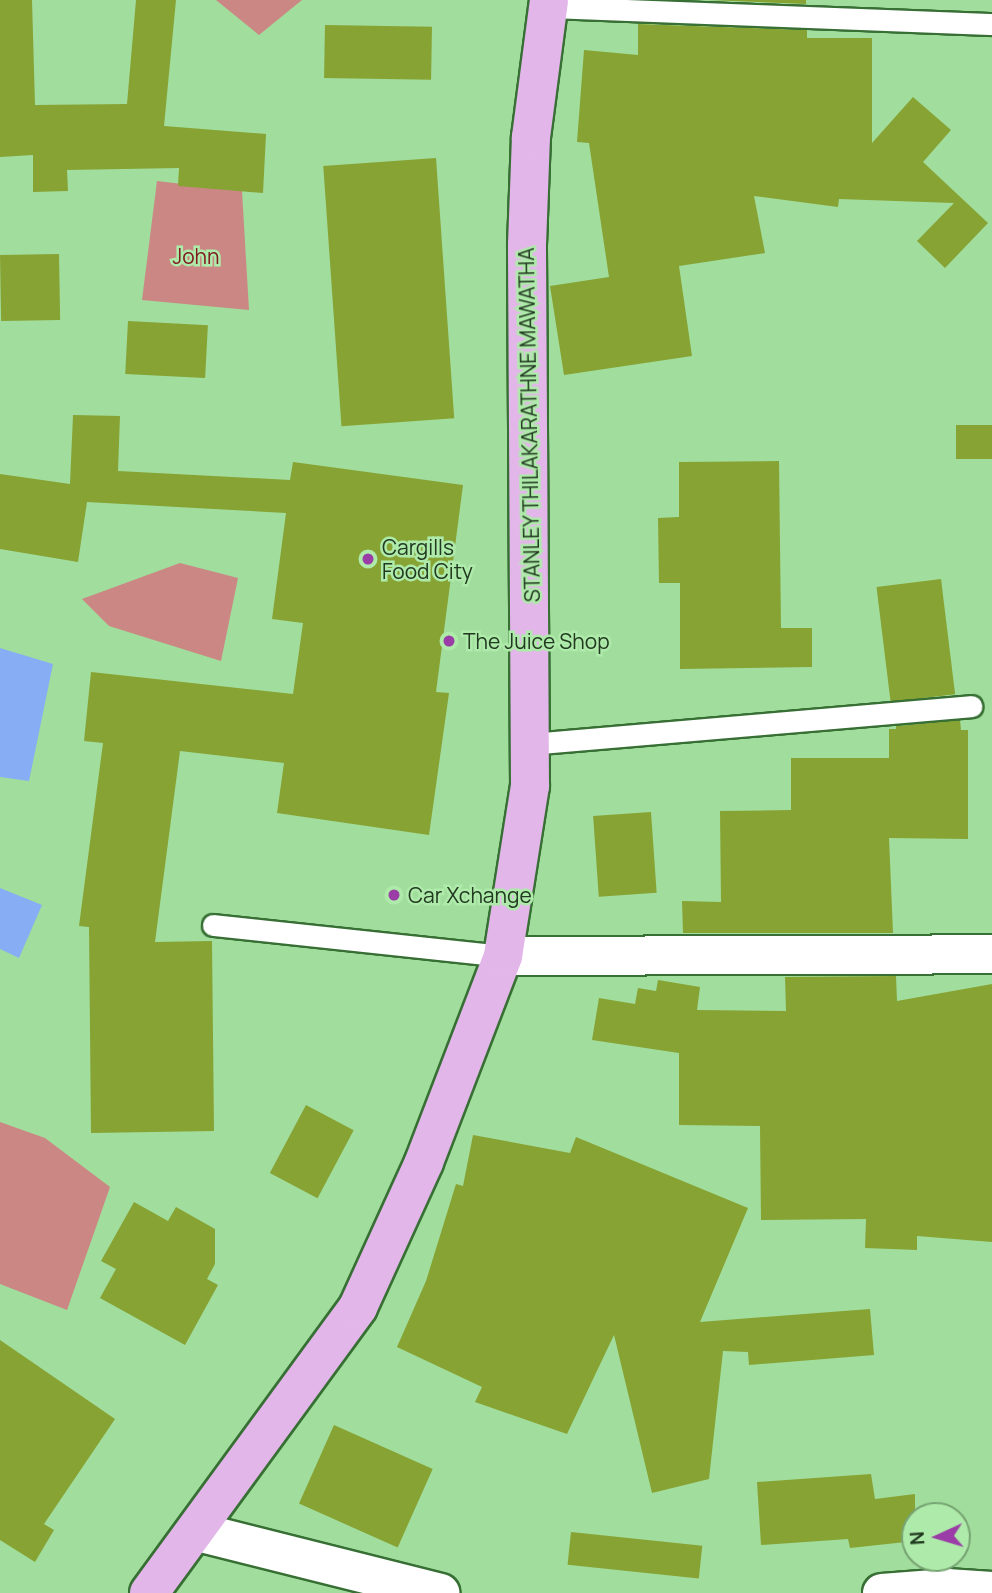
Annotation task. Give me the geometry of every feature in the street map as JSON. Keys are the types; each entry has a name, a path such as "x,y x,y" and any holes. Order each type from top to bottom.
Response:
{"main road":[{"name":"STANLEY THILAKARATHNE MAWATHA","path":"149,1593 198,1532 358,1307 424,1162 503,956 530,786 527,245 531,137 549,3"}],"street":[{"path":"503,956 992,954"},
{"path":"198,1532 265,1545 440,1593"},
{"path":"882,1593 947,1588 992,1591"}],"lane":[{"path":"549,3 992,24"},
{"path":"530,744 971,706"},
{"path":"213,925 503,956"}],"green space":[{"path":"216,0 302,0 259,35"},
{"name":"John","path":"157,181 242,191 249,310 142,300"},
{"path":"180,563 238,578 221,661 109,626 82,599"},
{"path":"0,1122 45,1138 110,1187 67,1310 0,1284"}],"water":[{"path":"0,648 53,664 29,781 0,777"},
{"path":"0,888 42,905 19,958 0,949"}],"building":[{"path":"0,0 32,0 35,105 127,104 136,0 176,0 164,126 266,134 263,193 178,186 179,168 67,170 68,191 33,192 33,155 0,157"},
{"path":"708,0 806,0 806,4"},
{"path":"638,24 807,30 807,38 872,38 872,143 913,97 951,130 923,162 988,223 945,268 917,241 954,203 839,199 838,207 754,196 765,253 679,266 692,356 564,375 550,286 609,277 589,143 577,142 584,50 638,55"},
{"path":"325,25 432,27 431,80 324,78"},
{"path":"436,158 454,418 341,426 323,166"},
{"path":"59,254 60,320 1,321 0,255"},
{"path":"128,321 208,325 205,378 125,374"},
{"path":"73,415 120,416 118,471 290,480 293,462 463,485 436,692 449,693 429,835 277,813 284,763 180,751 155,942 212,941 214,1131 91,1133 89,927 79,926 103,743 84,741 91,672 293,694 303,623 272,619 286,513 87,502 78,562 0,549 0,474 70,484"},
{"path":"956,425 992,425 992,459 956,459"},
{"path":"779,461 781,628 812,628 812,667 680,669 680,583 659,583 658,518 679,517 679,462"},
{"path":"941,579 955,694 891,702 876,587"},
{"path":"960,720 961,730 968,730 968,839 889,838 893,933 683,933 682,901 721,902 720,811 791,810 791,758 889,758 889,729"},
{"path":"651,812 657,893 599,897 593,816"},
{"path":"896,976 897,1001 992,984 992,1242 917,1236 917,1250 865,1248 866,1219 761,1220 760,1126 679,1125 679,1053 592,1040 599,998 635,1004 638,988 656,991 658,980 700,987 697,1010 786,1011 785,977"},
{"path":"306,1105 354,1130 318,1198 270,1173"},
{"path":"473,1135 570,1153 576,1137 748,1208 700,1322 870,1309 874,1355 749,1365 748,1352 723,1351 709,1479 652,1493 614,1335 567,1434 475,1402 482,1387 397,1347 426,1281 456,1184 463,1186"},
{"path":"134,1202 168,1221 176,1207 215,1229 215,1264 207,1279 218,1285 185,1345 100,1298 116,1269 101,1261"},
{"path":"0,1340 115,1419 44,1524 54,1530 35,1562 0,1540"},
{"path":"334,1425 433,1469 398,1547 299,1504"},
{"path":"871,1474 875,1499 915,1494 915,1502 901,1502 901,1543 850,1548 848,1539 761,1545 757,1482"},
{"path":"571,1532 702,1546 699,1579 568,1565"}],"place":[{"name":"Cargills Food City","path":"368,559"},
{"name":"The Juice Shop","path":"449,641"},
{"name":"Car Xchange","path":"394,895"}]}
